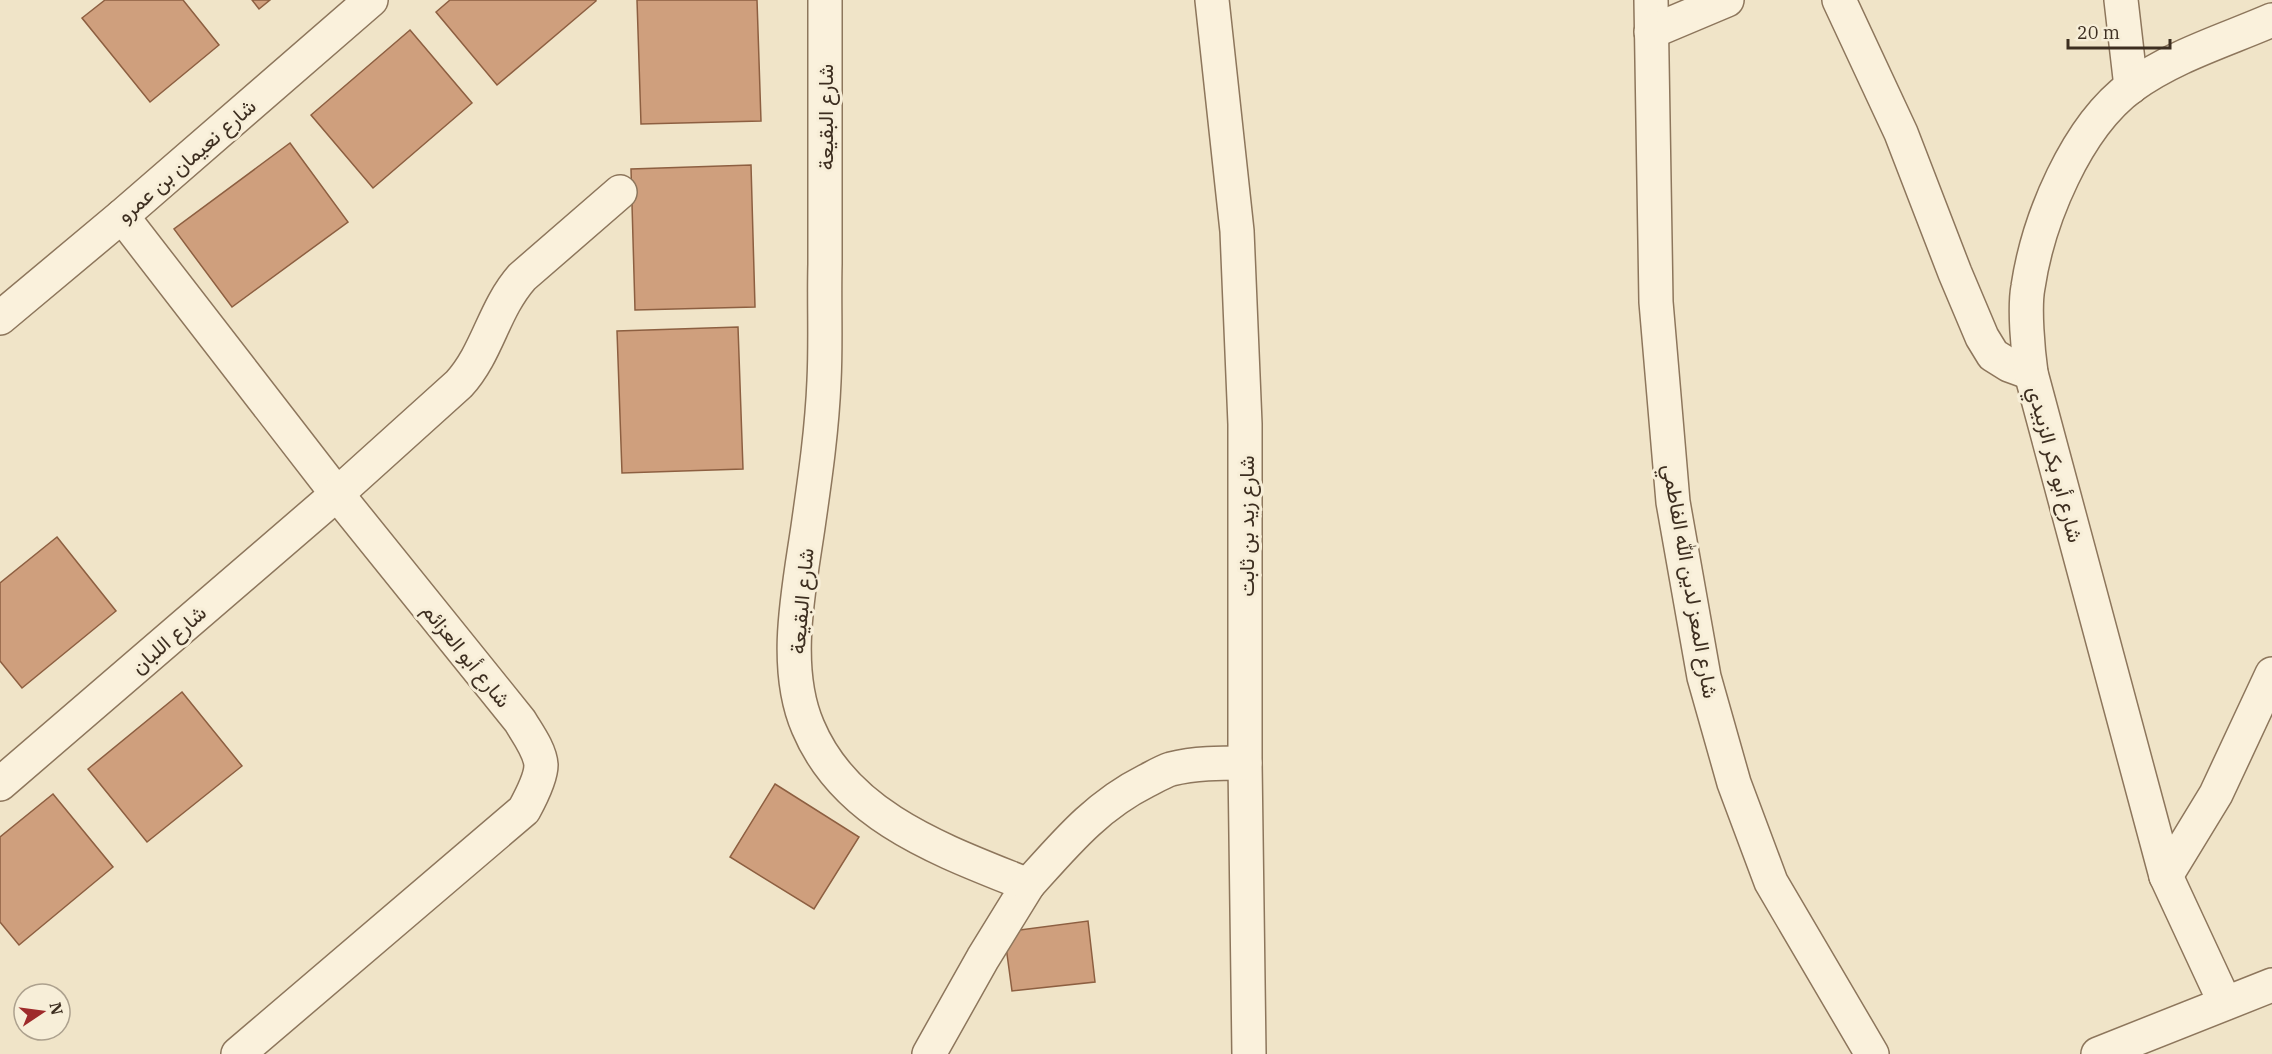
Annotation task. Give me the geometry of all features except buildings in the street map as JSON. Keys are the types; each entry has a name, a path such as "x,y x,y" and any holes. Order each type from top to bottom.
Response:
{"street":[{"name":"شارع نعيمان بن عمرو","path":"0,318 122,216 371,0"},
{"name":"شارع البقيعة","path":"825,0 824,380 817,464 798,598 795,661 801,706 808,728 827,761 845,784 877,813 953,855 1028,885"},
{"name":"شارع زيد بن ثابت","path":"1212,0 1237,231 1245,424 1245,763 1249,1054"},
{"name":"شارع المعز لدين الله الفاطمي","path":"1651,0 1656,302 1673,502 1704,677 1734,783 1771,882 1872,1054"},
{"path":"1651,32 1727,0"},
{"path":"1839,0 1901,133 1954,273 1982,337 1993,355 2031,374"},
{"path":"2121,0 2131,87"},
{"name":"شارع أبو بكر الزبيدي","path":"2225,1003 2166,876 2031,374 2027,290 2039,236 2054,196 2072,160 2099,117 2131,87 2178,60 2272,20"},
{"name":"شارع اللبان","path":"0,784 337,494 459,384 472,369 503,302 511,290 522,277 620,192"},
{"name":"شارع أبو العزائم","path":"122,216 337,494 520,721 533,743 541,765 534,792 524,810 238,1054"},
{"path":"2166,876 2216,794 2272,674"},
{"path":"929,1054 983,958 1028,885 1079,829 1103,807 1130,789 1169,770 1204,764 1245,763"},
{"path":"2098,1054 2162,1043 2225,1003 2272,985"}]}
